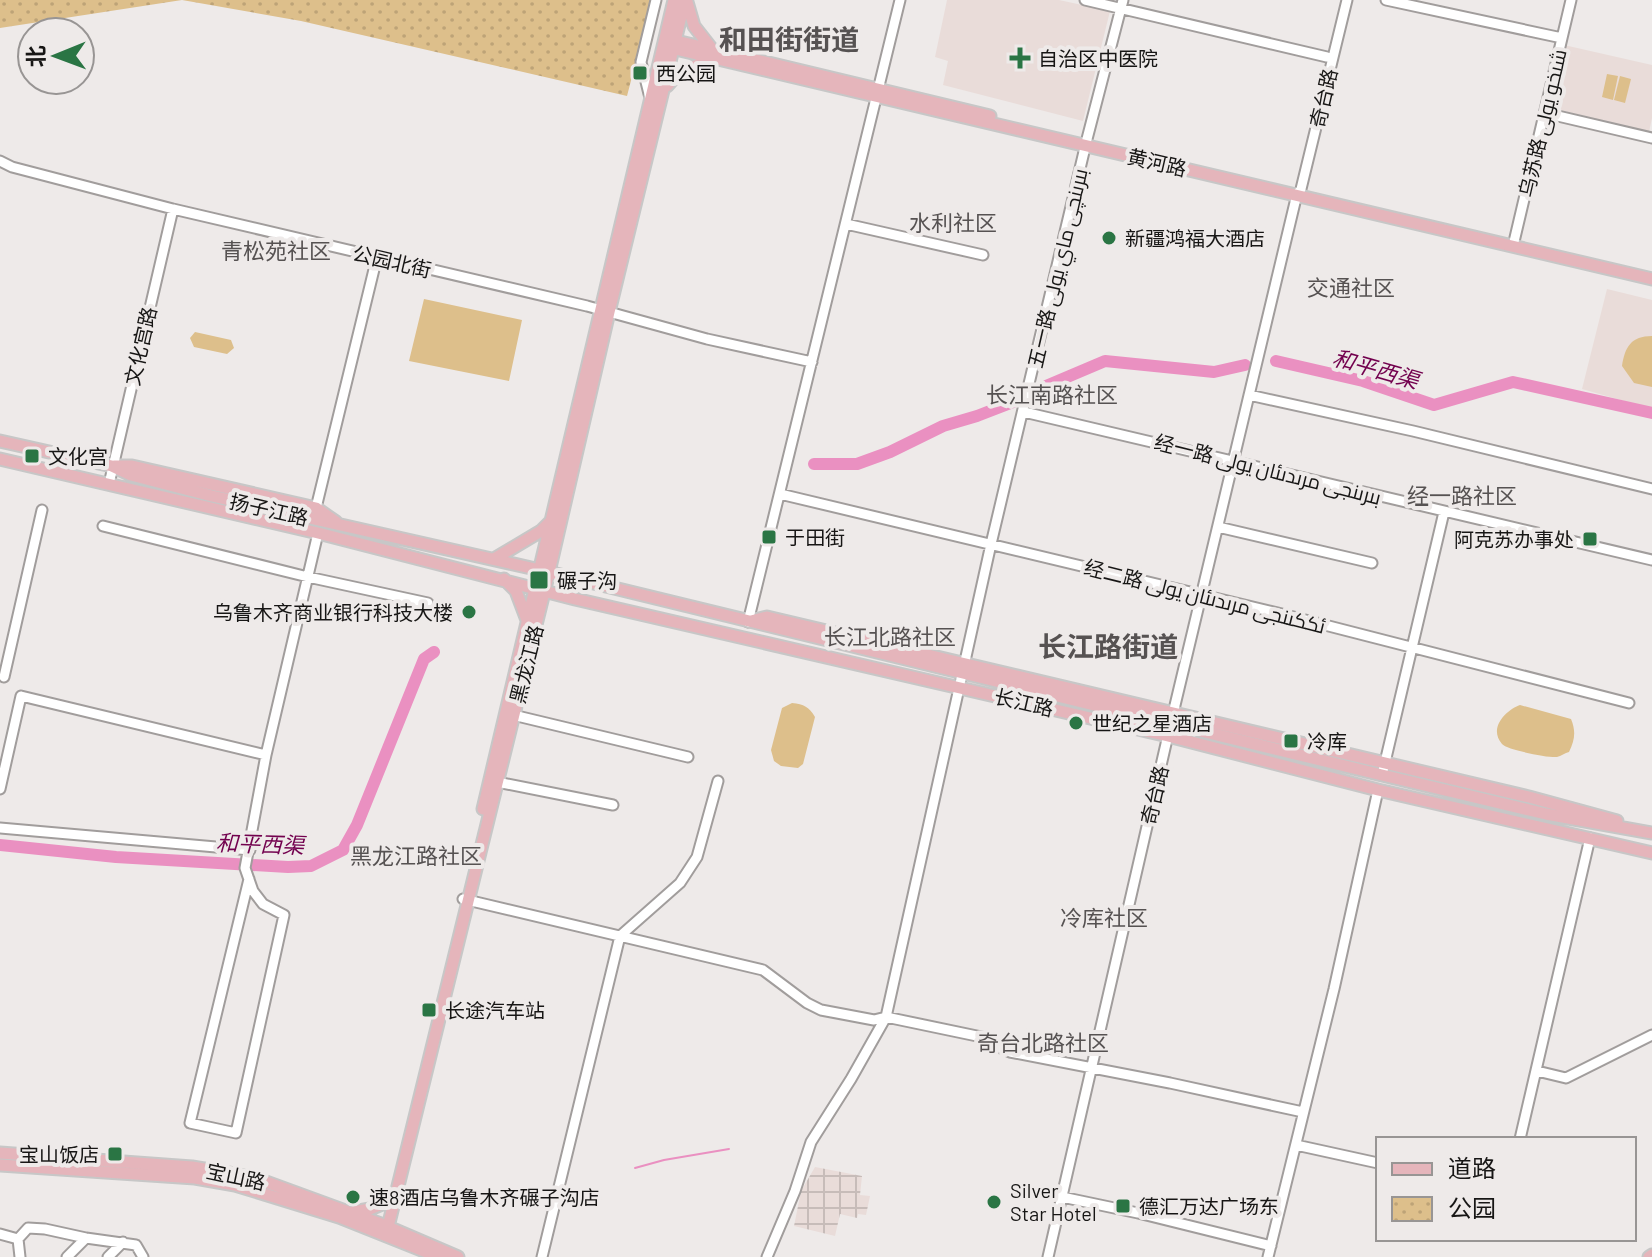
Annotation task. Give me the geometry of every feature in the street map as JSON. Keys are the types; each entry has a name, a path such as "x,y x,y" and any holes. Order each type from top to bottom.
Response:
{"main road":[{"name":"黑龙江路","path":"545,571 552,519 664,89 674,0"},
{"name":"黑龙江路","path":"383,1229 513,715 650,99 686,0"},
{"path":"664,89 674,78 712,54 694,26 686,0"},
{"name":"黄河路","path":"669,44 1298,191 1652,279"},
{"name":"黄河路","path":"1514,243 1652,272"},
{"name":"扬子江路","path":"0,441 112,466 131,475 343,526 545,571"},
{"name":"扬子江路","path":"0,459 318,533 540,589"},
{"path":"112,466 132,466 316,508 343,526"},
{"path":"493,560 541,531 552,519"},
{"name":"长江路","path":"545,571 748,622 962,669 1383,769 1546,814 1646,832"},
{"path":"504,579 516,591 528,622"},
{"name":"黑龙江路","path":"466,900 528,622 540,589"},
{"name":"长江路","path":"540,589 1652,853"},
{"name":"宝山路","path":"0,1153 213,1170 258,1179 349,1212 432,1255"},
{"name":"宝山路","path":"0,1165 208,1180 262,1192 415,1236 458,1257"},
{"path":"349,1212 390,1203 399,1219 415,1236"}],"street":[{"path":"650,99 641,62 656,0"},
{"path":"748,622 900,0"},
{"path":"1085,0 1122,4 1327,57"},
{"name":"奇台路","path":"1298,191 1327,57 1344,0"},
{"name":"奇台路","path":"1048,1257 1172,718 1344,0"},
{"path":"1386,0 1562,38"},
{"name":"乌苏路 شىخو يولى","path":"1514,243 1571,0"},
{"name":"五一路 بىرىنچى ماي يولى","path":"886,1017 991,544 1122,4"},
{"path":"1545,113 1652,138"},
{"name":"公园北街","path":"0,161 12,167 173,209 812,362"},
{"name":"文化宫路","path":"109,484 173,209"},
{"path":"846,224 983,255"},
{"path":"316,508 377,257"},
{"path":"1249,395 1652,489"},
{"name":"经一路 بىرىنجى مرىدىئان يولى","path":"1024,412 1652,560"},
{"name":"经二路 ئككىنجى مرىدىئان يولى","path":"780,494 1412,646 1629,703"},
{"path":"4,677 42,510"},
{"path":"1383,769 1444,512"},
{"path":"103,526 428,603"},
{"path":"1218,527 1372,563"},
{"path":"249,879 190,1123 236,1133 284,915 263,904 245,868 266,755 318,533"},
{"path":"0,789 21,696 266,755"},
{"path":"513,715 688,757"},
{"path":"542,1257 620,936 680,883 697,857 718,781"},
{"path":"497,782 613,805"},
{"path":"1268,1257 1337,976 1378,790"},
{"path":"0,828 250,850"},
{"path":"1520,1137 1590,838"},
{"path":"466,900 763,970 821,1010 874,1020 886,1017 996,1040 999,1051 1303,1112"},
{"path":"767,1257 795,1191 811,1142 886,1017"},
{"path":"1537,1071 1566,1078 1652,1035"},
{"path":"1296,1145 1376,1163"},
{"path":"1062,1197 1271,1246"},
{"path":"20,1257 18,1239 28,1228 136,1245 143,1257"},
{"path":"0,1234 18,1239"},
{"path":"67,1257 86,1238"},
{"path":"108,1257 123,1242"}],"shaded area":[{"name":"自治区中医院","path":"947,0 1059,0 1110,11 1083,121 943,85 948,61 935,57"},
{"path":"1564,45 1652,65 1649,132 1552,108"},
{"path":"1607,289 1652,300 1652,409 1582,389"},
{"path":"815,1167 862,1176 860,1195 870,1196 866,1215 858,1214 857,1218 840,1214 835,1236 794,1226 801,1191"}],"green space":[{"path":"0,0 182,0 78,16 16,16 16,26 0,28"},
{"path":"182,0 652,0 627,96 301,21"},
{"path":"1607,74 1618,76 1613,100 1602,97"},
{"path":"1620,76 1631,79 1625,103 1614,100"},
{"path":"424,299 522,320 509,381 409,361"},
{"path":"195,332 231,340 234,348 227,354 194,347 190,338"},
{"path":"1652,336 1652,387 1634,383 1622,366 1625,353 1634,340"},
{"path":"792,703 806,707 815,717 803,764 798,768 781,766 774,761 771,750 782,708"},
{"path":"1520,705 1571,719 1574,736 1569,752 1557,757 1546,756 1502,744 1497,732 1500,720"}],"waterway":[{"name":"和平西渠","path":"1046,386 1105,361 1214,372 1245,365"},
{"name":"和平西渠","path":"1276,361 1363,381 1434,405 1513,382 1652,413"},
{"name":"和平西渠","path":"814,464 857,464 943,426 1021,399"},
{"name":"和平西渠","path":"0,845 116,857 311,866 343,850 357,825 424,659 434,652"},
{"path":"635,1168 729,1149"}],"place":[{"name":"自治区中医院","path":"1020,58"},
{"name":"西公园","path":"640,73"},
{"name":"新疆鸿福大酒店","path":"1109,238"},
{"name":"文化宫","path":"32,456"},
{"name":"于田街","path":"769,537"},
{"name":"阿克苏办事处","path":"1590,539"},
{"name":"碾子沟","path":"539,580"},
{"name":"乌鲁木齐商业银行科技大楼","path":"469,612"},
{"name":"世纪之星酒店","path":"1076,723"},
{"name":"冷库","path":"1291,741"},
{"name":"长途汽车站","path":"429,1010"},
{"name":"宝山饭店","path":"115,1154"},
{"name":"速8酒店乌鲁木齐碾子沟店","path":"353,1197"},
{"name":"Silver Star Hotel","path":"994,1202"},
{"name":"德汇万达广场东","path":"1123,1206"}],"district":[{"name":"和田街街道","path":"789,39"},
{"name":"水利社区","path":"953,222"},
{"name":"青松苑社区","path":"276,250"},
{"name":"交通社区","path":"1351,287"},
{"name":"长江南路社区","path":"1052,394"},
{"name":"经一路社区","path":"1462,495"},
{"name":"长江北路社区","path":"890,636"},
{"name":"长江路街道","path":"1108,646"},
{"name":"黑龙江路社区","path":"416,855"},
{"name":"冷库社区","path":"1104,917"},
{"name":"奇台北路社区","path":"1043,1042"}]}
